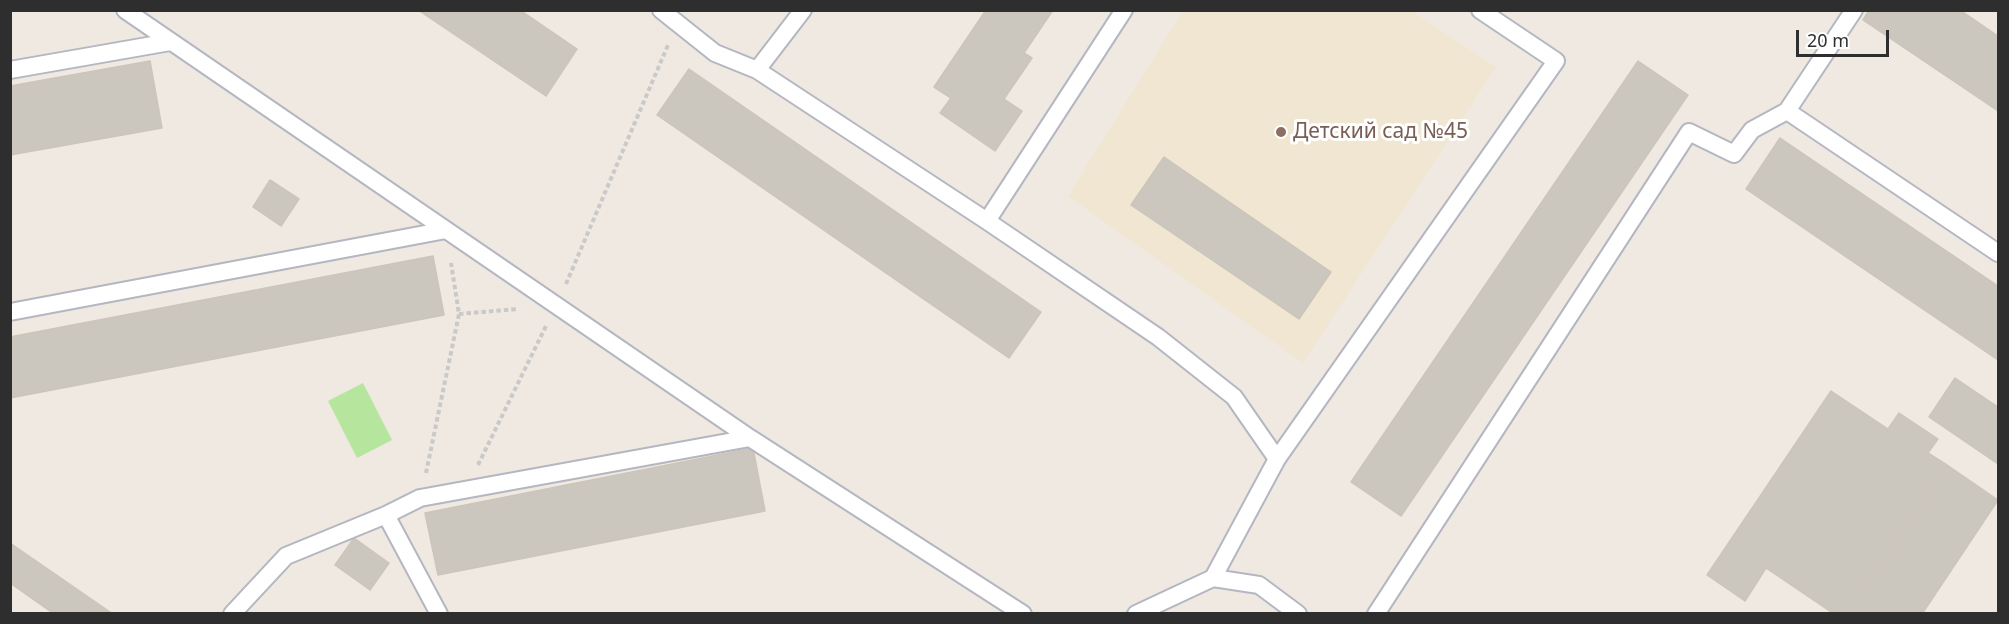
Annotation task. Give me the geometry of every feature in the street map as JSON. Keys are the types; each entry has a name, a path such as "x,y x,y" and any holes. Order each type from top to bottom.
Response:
{"lane":[{"path":"125,10 750,438 1023,614"},
{"path":"661,10 715,53 758,70 1158,337 1234,397 1277,459"},
{"path":"758,70 803,10"},
{"path":"987,221 1124,10"},
{"path":"1214,578 1277,459 1556,61 1480,10"},
{"path":"1376,614 1689,132 1734,154 1752,130 1787,111 1854,10"},
{"path":"10,70 170,42"},
{"path":"1787,111 1998,253"},
{"path":"10,312 446,230"},
{"path":"232,614 286,556 386,515 420,498 750,438"},
{"path":"386,515 439,614"},
{"path":"1136,614 1214,578 1259,585 1298,614"}],"path":[{"path":"466,489 556,306 678,22"},
{"path":"420,498 459,314 446,230"},
{"path":"459,314 556,306"}],"shaded area":[{"name":"Детский сад №45","path":"1183,11 1411,11 1496,67 1303,363 1068,196"}],"green space":[{"path":"363,383 392,440 357,458 328,401"}],"building":[{"path":"418,10 520,10 577,49 546,96"},
{"path":"986,10 1053,10 1024,53 1032,58 1004,99 1022,111 995,151 940,113 951,98 934,87"},
{"path":"1869,10 1960,10 1998,36 1998,111 1863,20"},
{"path":"150,61 162,128 10,155 10,86"},
{"path":"1638,61 1688,95 1401,516 1351,482"},
{"path":"689,69 1041,312 1009,358 657,115"},
{"path":"1780,138 1998,286 1998,360 1746,189"},
{"path":"1164,157 1331,272 1299,319 1131,205"},
{"path":"270,180 299,199 281,226 253,207"},
{"path":"433,256 444,315 10,398 10,337"},
{"path":"1955,378 1998,407 1998,464 1929,417"},
{"path":"1831,391 1888,429 1899,413 1938,439 1928,453 1947,465 1847,614 1834,614 1766,568 1745,601 1707,575"},
{"path":"753,448 765,511 438,575 425,513"},
{"path":"1947,465 1998,500 1922,614 1847,614"},
{"path":"354,538 389,563 370,590 335,565"},
{"path":"10,543 113,614 54,614 10,583"}],"place":[{"name":"Детский сад №45","path":"1281,132"}]}
